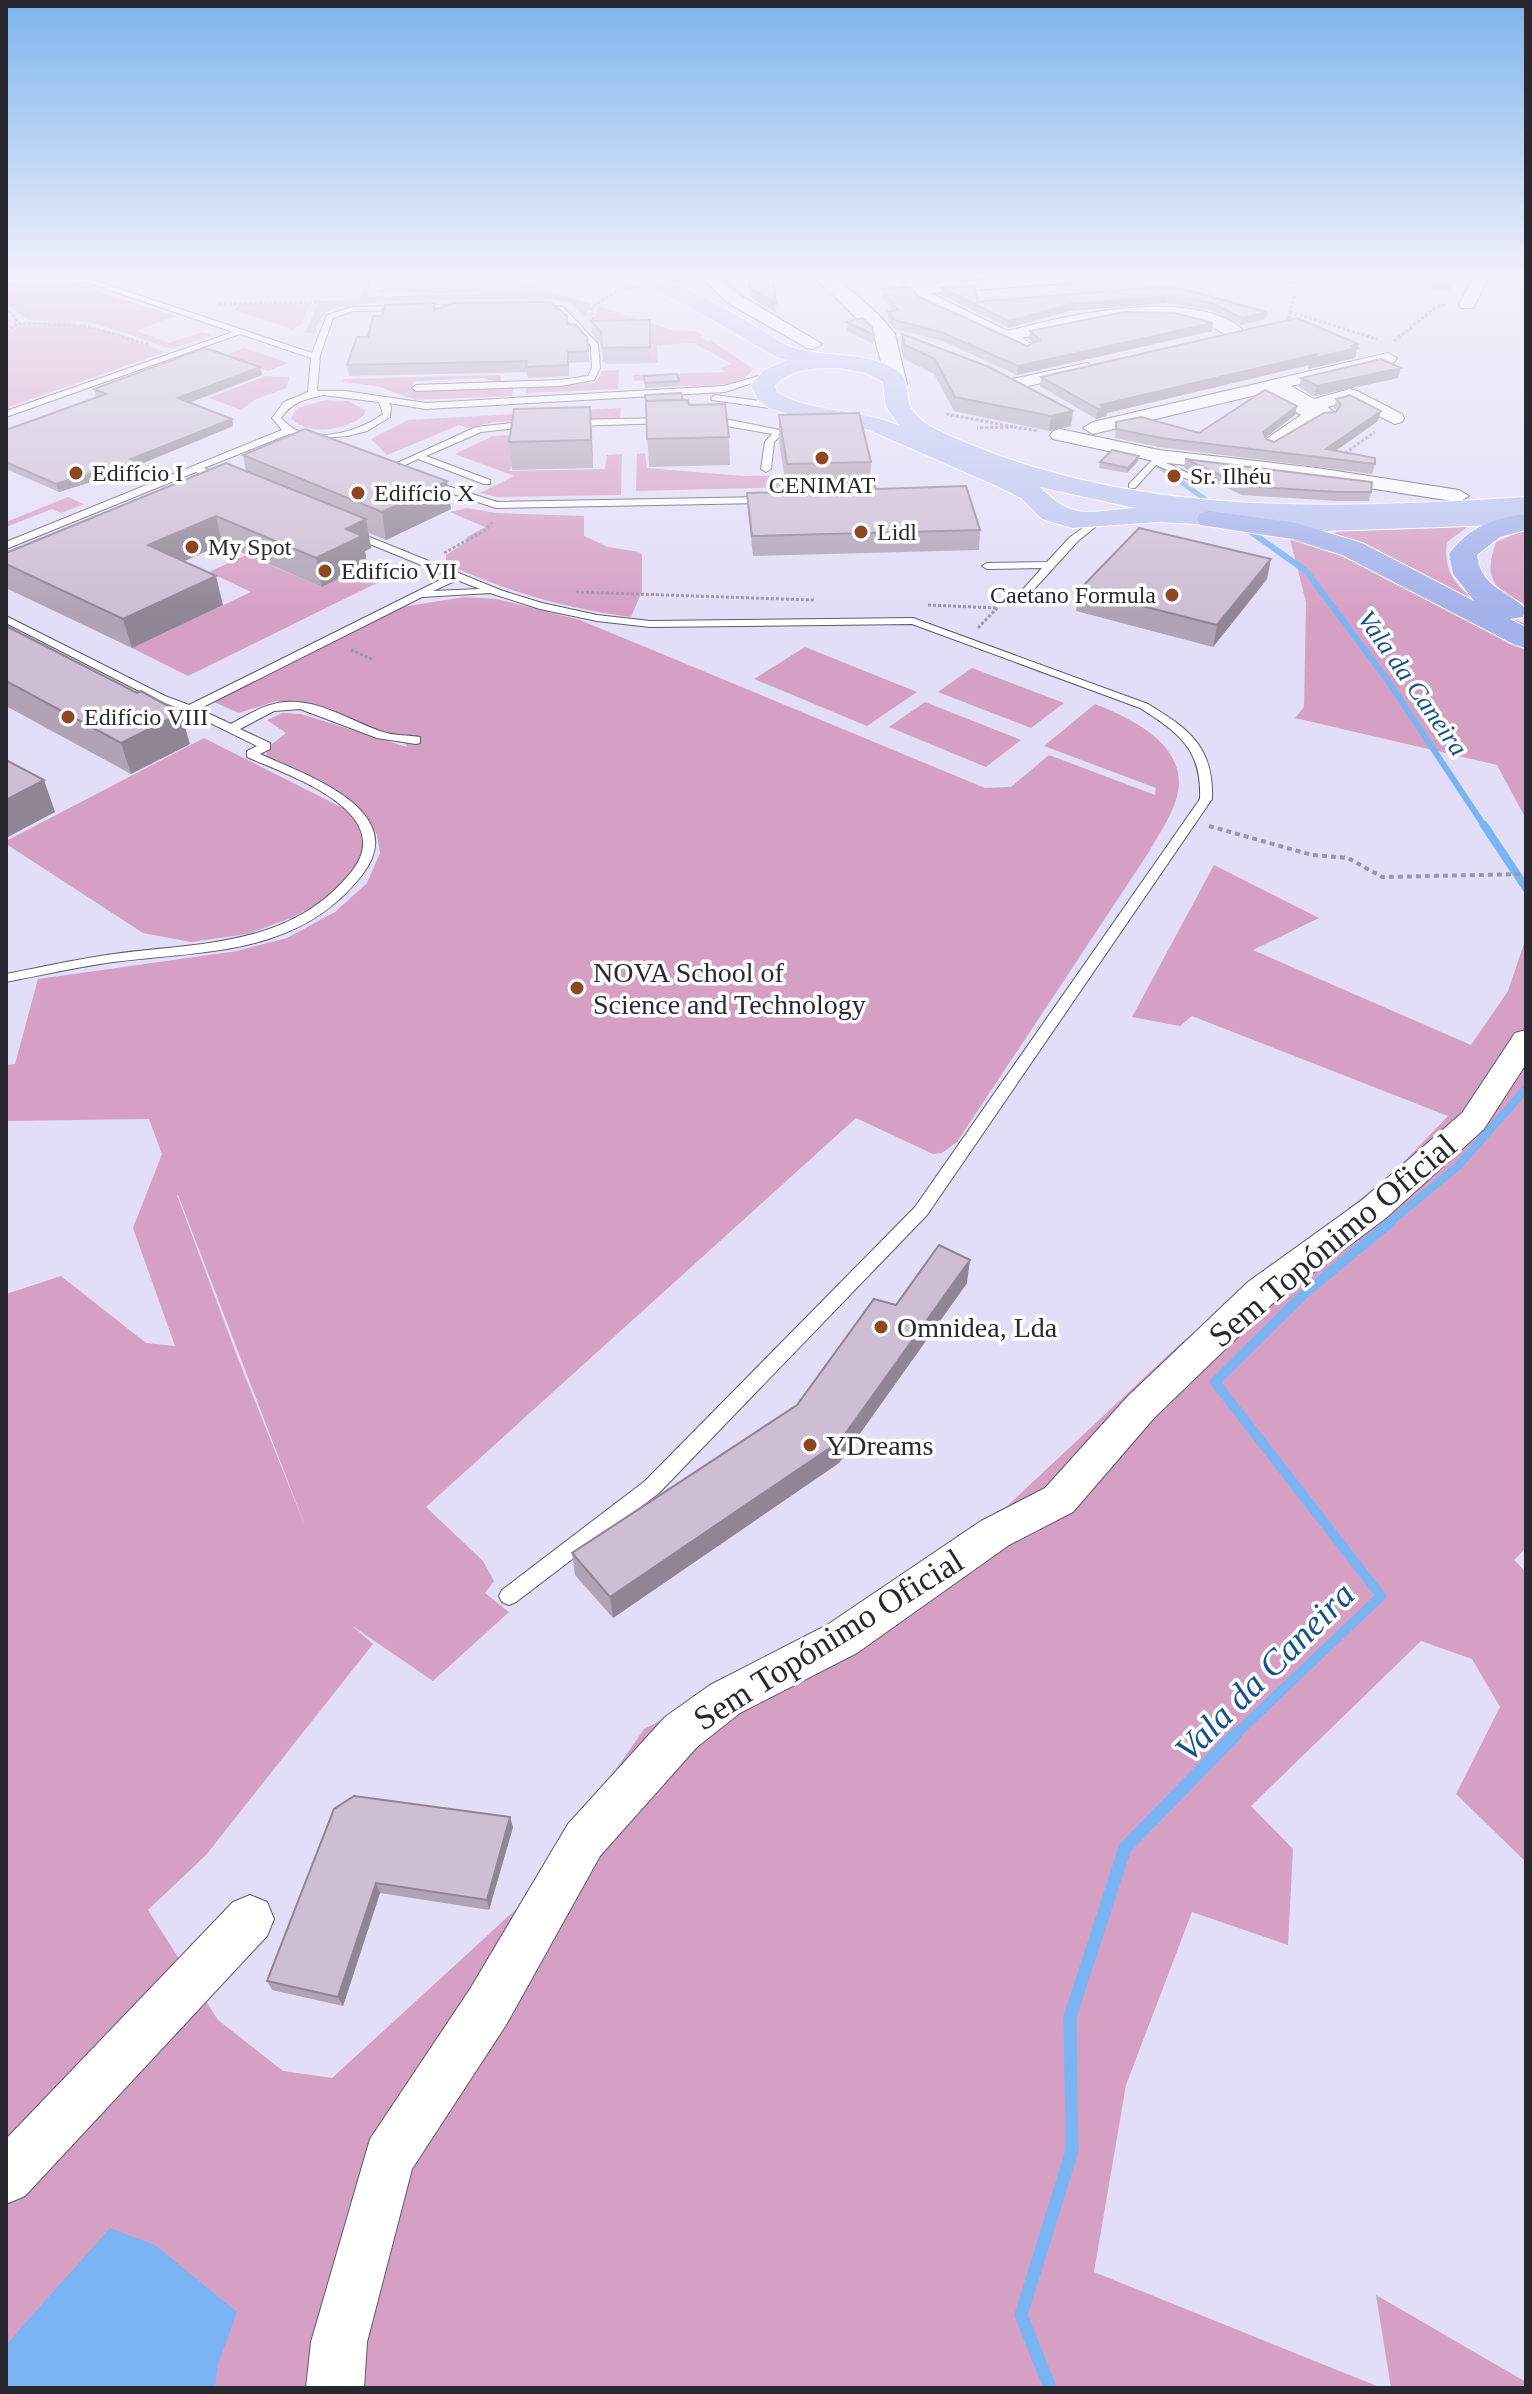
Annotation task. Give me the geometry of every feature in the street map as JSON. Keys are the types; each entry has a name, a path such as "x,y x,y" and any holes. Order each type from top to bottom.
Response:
{"highway":[{"path":"1210,519 1296,531 1352,549 1526,639"},
{"path":"1526,522 1497,529 1472,542 1463,554 1463,568 1485,596 1526,617"}],"main road":[{"path":"764,390 766,395 777,403 798,410 820,425 878,425 1008,481 1060,520 1108,502 1328,515 1526,505"},
{"path":"820,425 875,407 895,390"},
{"path":"896,390 898,406 906,418 941,439 1038,479 1108,502 1158,514 1327,523 1526,516"}],"street":[{"path":"1023,390 1040,399"},
{"path":"1124,449 1086,424 1251,390"},
{"path":"1276,390 1315,409"},
{"path":"1273,443 1315,409 1350,395 1395,418"},
{"path":"1060,435 1157,459 1317,474 1459,496"},
{"name":"Sem Topónimo Oficial","path":"335,2388 339,2342 389,2158 488,2007 584,1840 681,1732 725,1699 842,1639 995,1533 1059,1500 1141,1407 1261,1292 1374,1209 1473,1121 1526,1040"},
{"path":"6,2177 250,1919"}],"lane":[{"path":"6,414 74,390"},
{"path":"312,390 313,395"},
{"path":"287,431 276,418 279,411 288,404 313,395 356,393 383,402 420,406 715,390"},
{"path":"6,546 287,431 316,436 348,434 411,413 722,398 798,410"},
{"path":"379,423 387,415 383,402"},
{"path":"556,424 674,421"},
{"path":"690,421 747,423 776,435 820,425"},
{"path":"404,474 384,467 418,456 479,429 542,424"},
{"path":"348,434 358,447"},
{"path":"766,469 770,442 776,435"},
{"path":"418,456 487,482"},
{"path":"1108,502 1157,459 1206,484"},
{"path":"195,468 240,487"},
{"path":"419,480 496,505 784,499"},
{"path":"1022,596 1051,565 1060,520"},
{"path":"342,529 499,593 540,606 597,618 650,624 913,621 1114,693 1171,723 1189,739 1201,756 1207,778 1206,799 921,1211 652,1487 509,1596"},
{"path":"987,566 1051,565"},
{"path":"190,709 456,576"},
{"path":"416,596 459,591 499,593"},
{"path":"6,619 161,698 266,746 251,754 336,797 359,814 370,835 369,855 353,882 319,911 286,929 242,941 115,958 6,978"},
{"path":"231,729 270,709 292,705 340,719 381,738 416,740"}],"path":[{"path":"1337,459 1395,418"},
{"path":"438,560 447,550 484,531 498,516"},
{"path":"966,641 998,608 1022,565"},
{"path":"574,592 725,598"},
{"path":"1191,821 1312,855 1348,858 1382,877 1526,874"}],"shaded area":[{"path":"6,390 58,390 6,408"},
{"path":"230,390 282,390 256,399 241,410 209,398"},
{"path":"387,390 513,390 512,396 415,400"},
{"path":"526,390 601,390 525,393"},
{"path":"326,400 348,401 365,410 364,415 338,428 328,429 307,428 291,418 297,408"},
{"path":"621,408 620,419 494,422 468,428 459,425 387,455 371,439 408,420"},
{"path":"515,435 510,471 605,469 607,455 622,454 621,495 497,497 480,493 514,476 455,454 493,436"},
{"path":"645,453 647,468 743,476 874,475 874,485 636,491 637,454"},
{"path":"68,497 84,504 61,513 52,509 6,527 6,522"},
{"path":"467,508 496,513 584,516 584,536 608,547 639,552 642,555 642,591 631,617 537,598 446,564 446,555 485,527 450,512"},
{"path":"1470,525 1447,542 1451,573 1458,585 1482,604 1526,624 1526,633 1336,537 1335,530"},
{"path":"1526,529 1526,605 1499,587 1491,574 1491,565 1496,542"},
{"path":"1290,539 1323,545 1526,650 1526,819 1497,765 1295,718 1304,707 1306,602"},
{"path":"246,555 322,587 341,577 347,580 374,567 393,575 188,676 132,648 251,592 209,572"},
{"path":"465,597 497,599 580,620 985,788 1011,787 1049,755 1155,795 1156,788 1044,746 1095,704 1129,719 1160,741 1171,755 1179,788 1171,814 1149,852 957,1142 942,1153 933,1154 856,1118 426,1507 483,1561 494,1581 485,1593 509,1612 433,1681 351,1625 373,1644 206,1855 148,1910 218,2020 283,2071 332,2078 524,1902 644,1729 840,1630 1002,1511 1181,1343 1394,1172 1448,1116 1192,1016 1180,1026 1132,1017 1214,865 1319,918 1253,950 1471,1045 1508,991 1526,938 1526,1548 1514,1560 1526,1572 1526,1862 1456,1794 1500,1707 1472,1659 1421,1641 1251,1806 1293,1849 1288,1945 1192,1912 1126,2085 1094,2272 1382,2388 6,2388 6,1294 61,1276 146,1343 175,1346 133,1228 162,1154 149,1119 6,1121 6,1065 15,1064 38,979 237,951 287,938 335,912 367,883 380,853 377,835 366,815 347,798 270,760 266,754 272,744 286,733 267,720 282,713 301,714 407,747 403,738 301,703 276,701 239,713 214,702 401,607","holes":["178,1195 307,1531 237,1356"]},
{"path":"805,647 917,692 867,726 754,679"},
{"path":"972,668 1064,703 1031,728 938,692"},
{"path":"925,702 1021,740 986,767 889,727"},
{"path":"204,738 347,810 366,827 360,858 347,882 324,901 291,918 248,934 191,942 143,933 6,844 6,841"},
{"path":"1376,2295 1526,2382 1526,2388 1391,2388"}],"water":[{"path":"110,2228 155,2245 237,2312 218,2364 215,2388 6,2388 6,2345"}],"building":[{"path":"96,390 200,390 178,398 232,419 131,459 140,462 102,478 92,473 56,484 6,462 6,430 106,394"},
{"path":"951,390 1032,390 1073,411 1051,416 955,397"},
{"path":"1064,390 1165,390 1100,405 1108,407 1098,409"},
{"path":"1265,390 1297,406 1263,432 1266,439 1274,442 1324,413 1336,412 1341,404 1336,399 1350,395 1381,411 1326,449 1375,458 1375,464 1161,438 1116,429 1116,422 1141,417 1199,433"},
{"path":"681,393 683,400 646,401 645,395"},
{"path":"688,400 689,405 725,404 729,437 647,439 646,401"},
{"path":"590,407 591,440 509,442 514,409"},
{"path":"859,413 871,462 787,464 779,415"},
{"path":"305,429 447,481 382,512 243,455"},
{"path":"1112,450 1139,456 1128,468 1100,462"},
{"path":"1185,459 1372,482 1371,492 1244,486"},
{"path":"226,463 366,519 346,529 362,536 316,558 216,516 148,545 216,576 123,619 6,564 6,553"},
{"path":"873,481 876,489 966,486 980,530 752,536 747,493 790,492 788,483"},
{"name":"Caetano Formula","path":"1139,528 1271,559 1217,625 1079,590"},
{"path":"6,626 181,713 121,743 6,681"},
{"path":"6,760 44,780 6,800"},
{"name":"YDreams","path":"939,1245 970,1260 840,1441 610,1597 572,1553 797,1405 874,1299 896,1305"},
{"path":"354,1796 510,1817 487,1900 376,1883 338,1997 267,1981 334,1809"}],"waterway":[{"name":"Vala da Caneira","path":"1155,463 1213,505"},
{"name":"Vala da Caneira","path":"1244,527 1306,571 1388,681 1485,827"},
{"name":"Vala da Caneira","path":"1484,825 1526,888"},
{"name":"Vala da Caneira","path":"1388,1224 1458,1166 1526,1089"},
{"name":"Vala da Caneira","path":"1235,1735 1381,1596 1215,1382 1306,1292 1391,1222"},
{"name":"Vala da Caneira","path":"1050,2388 1021,2315 1072,2151 1070,2017 1125,1848 1235,1735"}],"place":[{"name":"CENIMAT","path":"822,458"},
{"name":"Edifício I","path":"76,473"},
{"name":"Sr. Ilhéu","path":"1174,476"},
{"name":"Edifício X","path":"358,493"},
{"name":"Lidl","path":"861,532"},
{"name":"My Spot","path":"192,547"},
{"name":"Edifício VII","path":"325,571"},
{"name":"Caetano Formula","path":"1172,595"},
{"name":"Edifício VIII","path":"68,717"},
{"name":"NOVA School of Science and Technology","path":"577,988"},
{"name":"Omnidea, Lda","path":"881,1327"},
{"name":"YDreams","path":"810,1445"}]}
